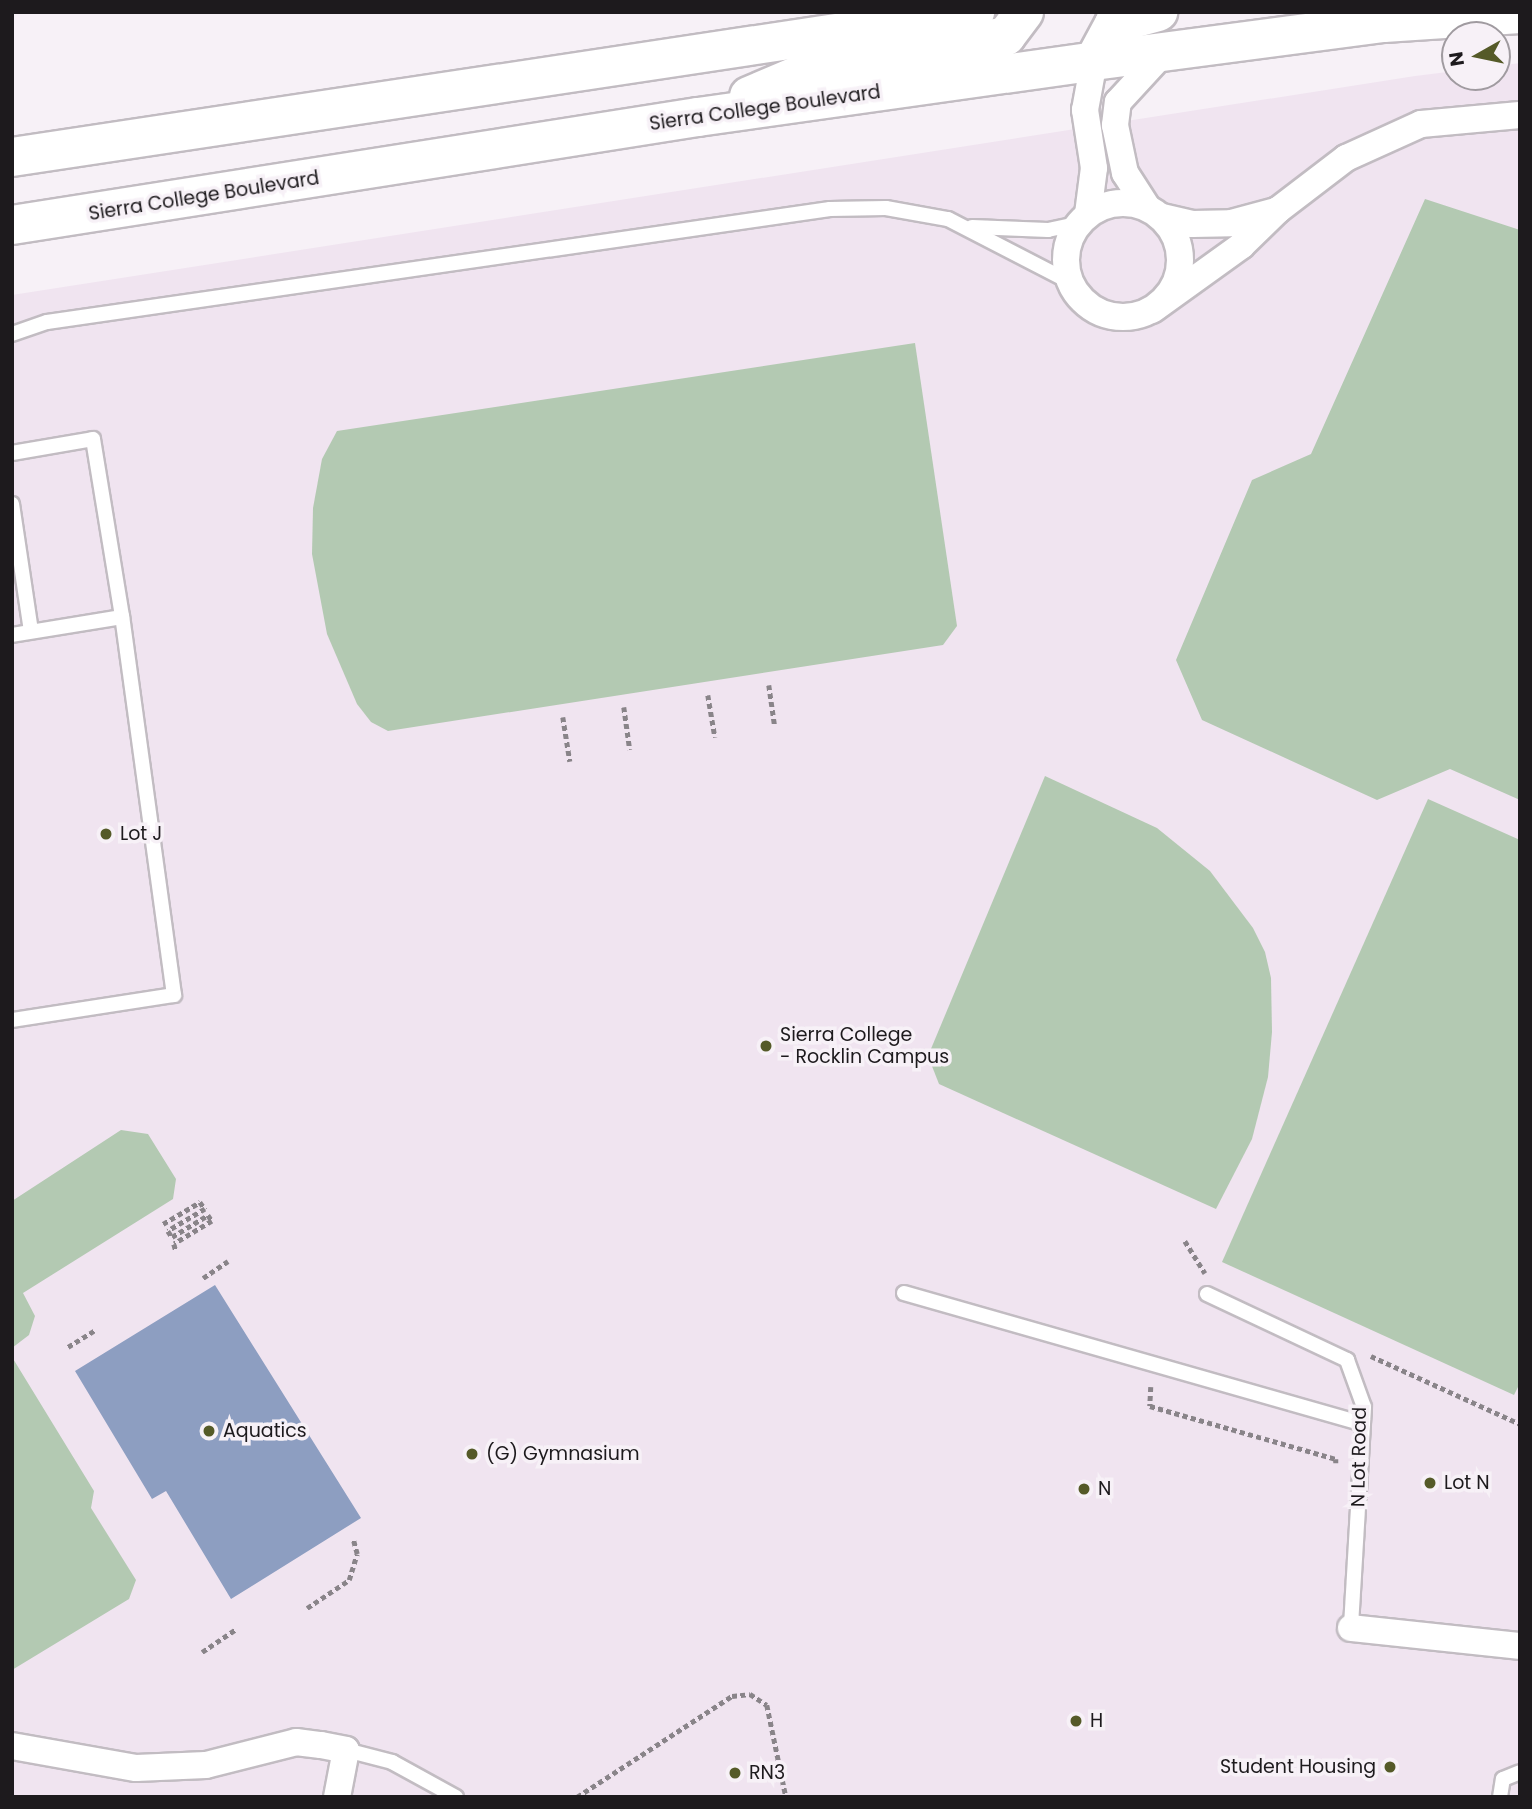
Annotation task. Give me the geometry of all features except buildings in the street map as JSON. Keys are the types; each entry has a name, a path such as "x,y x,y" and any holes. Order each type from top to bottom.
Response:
{"main road":[{"path":"12,158 975,12"},
{"path":"698,117 810,70 1006,36 1024,12"},
{"path":"1094,61 1114,24 1158,12"},
{"name":"Sierra College Boulevard","path":"12,225 698,117 1094,61 1384,23 1520,14"},
{"path":"12,175 81,147"}],"street":[{"path":"1152,310 1166,299 1180,267 1174,232 1154,212 1125,173 1115,125 1118,102 1164,52"},
{"path":"1094,61 1086,110 1094,168 1082,219 1066,251 1070,282 1085,303 1100,313 1126,317 1152,310 1241,246 1278,210 1346,159 1421,124 1520,115"},
{"path":"1082,219 1107,204 1129,202 1192,224 1231,223 1278,210"},
{"path":"1351,1628 1520,1646"},
{"path":"12,1746 136,1768 205,1765 296,1742 346,1750 337,1797"}],"lane":[{"path":"12,334 60,320 830,209 886,208 971,227 1048,230 1082,219"},
{"path":"971,227 1070,282"},
{"path":"12,453 93,439 122,617 174,995 12,1020"},
{"path":"12,504 31,631"},
{"path":"12,635 122,617"},
{"path":"904,1293 1363,1424"},
{"name":"N Lot Road","path":"1207,1294 1347,1360 1364,1407 1351,1628"},
{"path":"346,1750 392,1762 456,1797"},
{"path":"1500,1797 1503,1779 1520,1772"}],"path":[{"path":"769,685 775,727"},
{"path":"708,695 715,737"},
{"path":"624,707 631,750"},
{"path":"563,717 570,761"},
{"path":"163,1224 200,1202 205,1209 168,1231 172,1237 208,1215 212,1221 174,1244 176,1251"},
{"path":"202,1278 228,1261"},
{"path":"68,1347 95,1330"},
{"path":"1150,1406 1336,1459"},
{"path":"307,1608 349,1580 357,1554 353,1539"},
{"path":"202,1652 235,1630"},
{"path":"577,1797 732,1696 750,1694 767,1705 786,1797"}],"shaded area":[{"name":"Sierra College - Rocklin Campus","path":"1520,63 1520,1797 12,1797 12,295 1415,76 1441,73 1441,91 1511,91 1511,64"}],"green space":[{"path":"1425,199 1520,230 1520,800 1450,769 1377,800 1202,720 1176,660 1252,480 1311,454"},
{"path":"915,343 957,626 943,645 388,731 371,722 357,704 327,634 312,554 313,508 322,459 337,431"},
{"path":"1045,776 1157,828 1210,871 1253,928 1265,952 1271,978 1272,1032 1268,1077 1252,1139 1216,1209 939,1084 928,1056"},
{"path":"1428,799 1520,840 1520,1383 1514,1395 1222,1262"},
{"path":"121,1130 148,1134 176,1179 173,1199 23,1293 35,1316 29,1335 12,1348 12,1201"},
{"path":"12,1357 94,1491 91,1508 136,1580 129,1599 12,1670"}],"water":[{"name":"Aquatics","path":"215,1285 361,1518 231,1599 166,1491 152,1499 75,1371"}],"place":[{"name":"Lot J","path":"106,834"},
{"name":"Sierra College - Rocklin Campus","path":"766,1046"},
{"name":"Aquatics","path":"209,1431"},
{"name":"(G) Gymnasium","path":"472,1454"},
{"name":"Lot N","path":"1430,1483"},
{"name":"N","path":"1084,1489"},
{"name":"H","path":"1076,1721"},
{"name":"Student Housing","path":"1390,1767"},
{"name":"RN3","path":"735,1773"}]}
